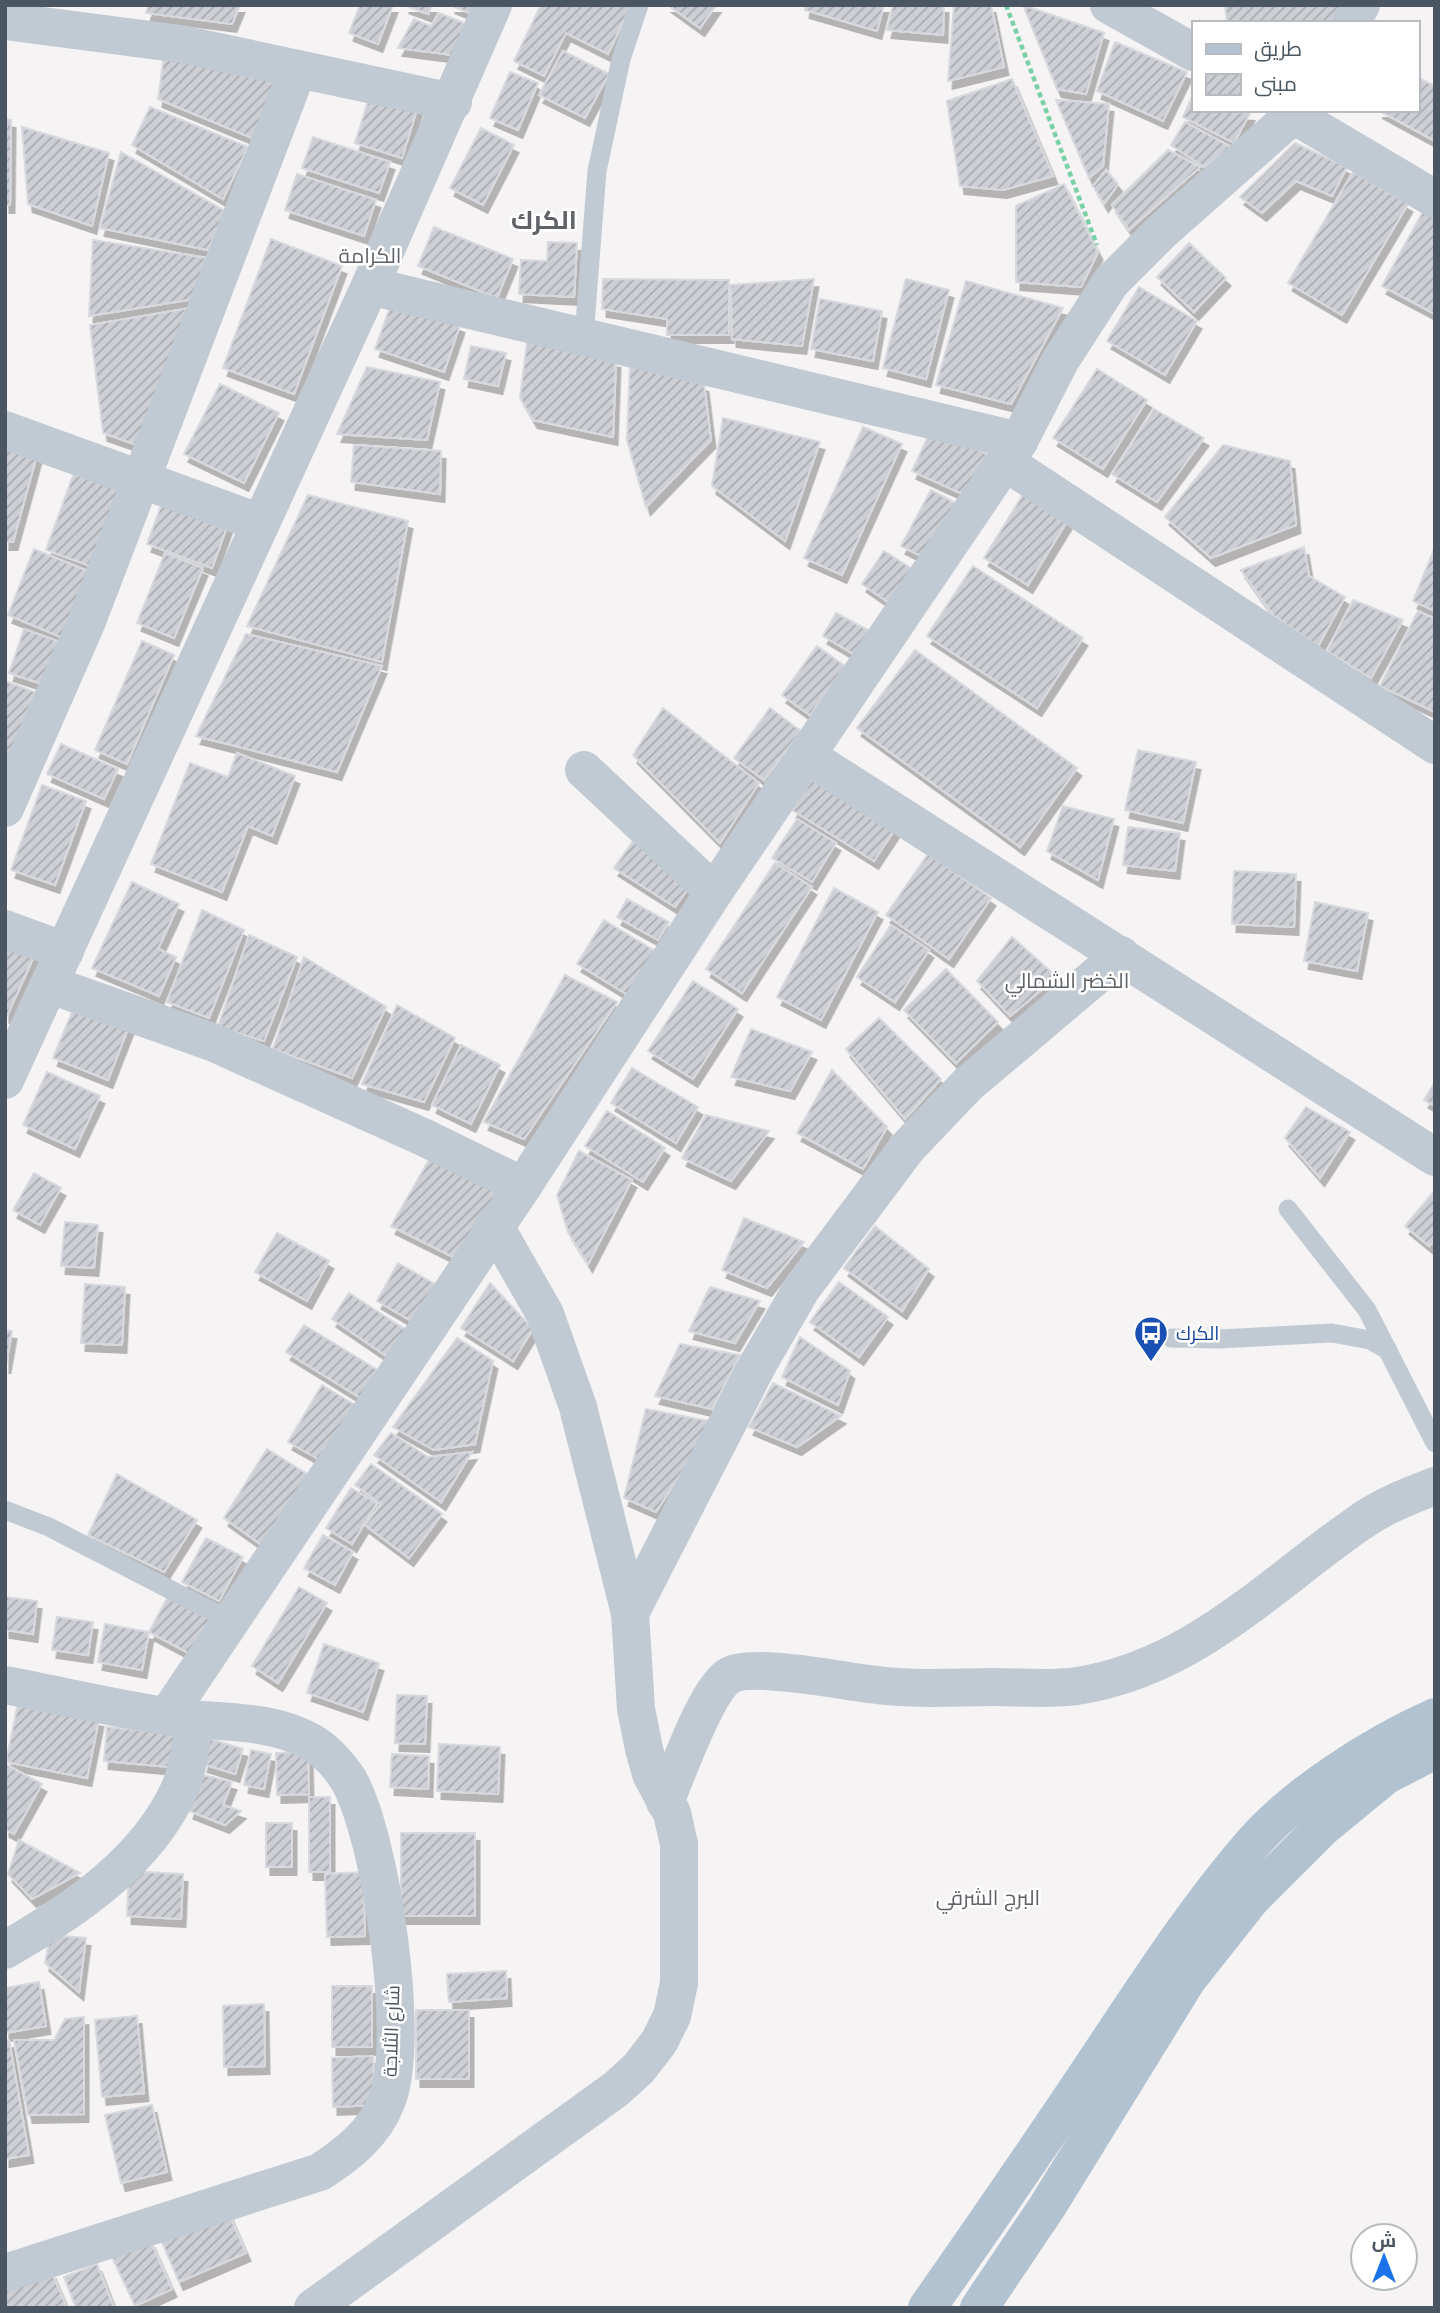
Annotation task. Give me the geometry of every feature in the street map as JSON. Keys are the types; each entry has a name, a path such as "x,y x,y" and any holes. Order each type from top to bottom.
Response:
{"main road":[{"path":"927,2308 1178,1942 1255,1841 1322,1782 1396,1734 1435,1717"},
{"path":"979,2308 1047,2207 1187,1980 1251,1899 1323,1828 1385,1776 1435,1750"}],"street":[{"path":"5,1080 370,286 494,5"},
{"path":"1109,5 1192,51"},
{"path":"1351,21 1361,5"},
{"path":"5,21 181,44 453,102"},
{"path":"5,807 86,621 298,69"},
{"path":"5,1950 116,1874 141,1849 179,1788 181,1718 231,1621 494,1225 523,1186 714,892 1012,452 1060,361 1111,282 1205,191 1293,112 1435,199"},
{"path":"370,286 584,337 1012,452 1435,745"},
{"path":"5,430 261,523"},
{"path":"807,756 1435,1157"},
{"path":"584,770 714,892"},
{"path":"5,929 58,968 212,1042 424,1137 523,1186"},
{"path":"630,1612 758,1364 802,1288 907,1148 968,1084 1122,955"},
{"path":"313,2308 616,2089 639,2068 660,2042 672,2015 679,1971 681,1868 674,1819 648,1762 636,1709 630,1612 578,1407 557,1343 545,1314 494,1225"},
{"path":"665,1802 713,1693 730,1675 742,1671 766,1671 888,1687 1013,1687 1076,1686 1125,1674 1170,1655 1236,1618 1360,1521 1402,1499 1435,1486"},
{"name":"شارع الثلاجة","path":"5,1685 181,1718 286,1731 313,1743 347,1778 371,1840 393,1975 395,2054 388,2100 367,2135 342,2158 320,2172 5,2273"}],"lane":[{"path":"584,337 597,171 621,59 639,5"},
{"path":"1288,1209 1352,1287 1388,1350 1435,1443"},
{"path":"1171,1338 1219,1339 1332,1333 1370,1340 1388,1350"},
{"path":"5,1510 49,1527 231,1621"}],"path":[{"path":"1006,5 1111,282"}],"building":[{"path":"149,5 240,5 232,24 146,13"},
{"path":"360,5 393,5 378,44 349,33"},
{"path":"404,5 432,5 428,14"},
{"path":"450,5 481,5 477,16"},
{"path":"541,5 631,5 608,54 566,33 544,76 514,61"},
{"path":"668,5 716,5 700,28"},
{"path":"806,5 884,5 877,31 805,10"},
{"path":"893,5 944,5 943,35 887,30"},
{"path":"954,5 991,5 1004,67 948,81"},
{"path":"1023,5 1104,33 1086,94 1057,89"},
{"path":"1225,5 1352,5 1342,21 1227,21"},
{"path":"439,13 469,25 452,55 398,48 414,19 431,26"},
{"path":"1115,42 1187,72 1163,121 1097,91"},
{"path":"563,51 609,74 585,118 539,95"},
{"path":"164,56 280,76 252,138 158,99"},
{"path":"510,72 538,83 518,130 490,118"},
{"path":"1419,78 1435,86 1435,141 1382,112 1419,112"},
{"path":"1012,79 1053,176 1003,190 960,186 947,101"},
{"path":"372,88 419,103 402,158 355,143"},
{"path":"1192,97 1192,112 1250,113 1234,143 1183,117"},
{"path":"1056,100 1109,104 1103,166 1089,178"},
{"path":"150,107 248,147 223,199 132,145"},
{"path":"5,119 11,120 10,205 5,205"},
{"path":"1185,122 1231,147 1204,167 1171,145"},
{"path":"22,127 109,153 92,226 28,204"},
{"path":"481,128 514,145 483,205 450,188"},
{"path":"313,137 390,162 379,193 302,168"},
{"path":"1295,143 1347,167 1332,196 1296,181 1262,213 1240,197"},
{"path":"1168,150 1200,167 1129,230 1112,205"},
{"path":"121,152 225,211 208,250 100,228"},
{"path":"1106,170 1118,184 1104,204 1093,186"},
{"path":"1353,172 1408,204 1342,315 1288,283"},
{"path":"297,174 376,200 364,236 285,210"},
{"path":"1064,184 1098,252 1081,287 1016,282 1016,206"},
{"path":"1425,208 1435,214 1435,314 1382,286"},
{"path":"434,227 513,259 497,298 418,266"},
{"path":"271,239 342,266 294,394 223,368"},
{"path":"93,240 214,259 193,299 89,316"},
{"path":"548,242 577,243 574,297 519,294 521,260 547,261"},
{"path":"1189,243 1226,278 1194,312 1157,277"},
{"path":"603,279 729,280 729,335 667,335 667,319 602,309"},
{"path":"814,279 802,346 732,339 731,285"},
{"path":"906,279 949,290 926,379 883,368"},
{"path":"966,281 1063,308 1011,404 936,385"},
{"path":"1139,287 1197,321 1165,375 1107,341"},
{"path":"820,299 882,311 873,361 811,349"},
{"path":"392,302 460,325 444,372 375,349"},
{"path":"196,307 143,447 103,433 90,325"},
{"path":"527,342 616,360 613,437 533,420 520,398"},
{"path":"471,346 506,353 498,386 464,379"},
{"path":"630,365 704,384 711,440 646,507 627,440"},
{"path":"367,367 440,382 427,440 337,434"},
{"path":"1097,369 1147,400 1103,469 1053,438"},
{"path":"220,384 279,413 244,483 184,454"},
{"path":"1154,409 1204,438 1157,502 1112,474"},
{"path":"723,418 820,442 785,541 712,486"},
{"path":"863,427 902,444 842,575 804,558"},
{"path":"932,428 991,456 971,498 912,471"},
{"path":"354,445 441,451 440,494 351,482"},
{"path":"1223,445 1290,461 1296,525 1211,558 1165,517"},
{"path":"5,446 37,455 13,542 5,542"},
{"path":"75,470 128,488 99,569 46,550"},
{"path":"1030,483 1074,510 1028,585 984,558"},
{"path":"931,490 957,504 927,559 901,546"},
{"path":"308,495 408,521 382,662 247,626"},
{"path":"164,497 229,521 212,568 147,544"},
{"path":"1304,547 1309,576 1345,597 1318,646 1273,615 1241,570"},
{"path":"1435,547 1435,611 1413,601"},
{"path":"34,549 90,572 63,638 8,615"},
{"path":"884,551 914,570 891,604 862,584"},
{"path":"165,553 203,568 174,638 137,623"},
{"path":"973,566 1083,638 1037,708 927,636"},
{"path":"1353,600 1403,620 1371,678 1327,651"},
{"path":"1418,611 1435,619 1435,712 1380,686"},
{"path":"836,613 870,631 857,656 823,636"},
{"path":"24,629 60,642 45,685 9,673"},
{"path":"246,634 382,666 337,772 196,736"},
{"path":"142,641 174,655 127,764 95,750"},
{"path":"817,646 845,666 810,715 782,695"},
{"path":"915,650 1077,768 1020,847 857,728"},
{"path":"5,681 35,692 5,770"},
{"path":"663,708 759,783 720,843 633,755"},
{"path":"770,708 801,731 764,780 734,758"},
{"path":"61,744 118,769 104,799 47,774"},
{"path":"1138,750 1196,762 1183,823 1125,810"},
{"path":"237,753 295,776 272,836 248,826 222,892 151,864 190,763 228,777"},
{"path":"813,778 895,829 874,861 792,810"},
{"path":"42,785 86,801 55,885 11,870"},
{"path":"1063,806 1114,819 1098,880 1047,851"},
{"path":"797,819 836,843 812,882 772,858"},
{"path":"643,827 693,881 675,907 614,868"},
{"path":"1128,827 1180,833 1175,871 1123,865"},
{"path":"928,854 991,898 949,959 886,915"},
{"path":"775,863 812,887 742,993 706,969"},
{"path":"1234,871 1296,874 1294,927 1232,924"},
{"path":"132,882 179,904 158,949 176,957 159,996 92,968"},
{"path":"834,888 878,912 821,1020 777,997"},
{"path":"627,899 669,922 658,940 617,917"},
{"path":"1315,902 1368,913 1357,971 1304,961"},
{"path":"202,910 244,930 209,1018 167,1002"},
{"path":"604,920 655,951 628,995 577,964"},
{"path":"891,925 929,950 895,1002 857,977"},
{"path":"249,935 297,957 264,1041 218,1027"},
{"path":"1012,937 1057,977 1010,1016 977,981"},
{"path":"5,938 36,952 7,1016 5,1015"},
{"path":"304,957 386,1007 352,1078 273,1049"},
{"path":"946,969 998,1022 956,1063 904,1010"},
{"path":"565,975 617,1002 524,1139 484,1122"},
{"path":"693,981 738,1009 693,1079 648,1051"},
{"path":"77,1000 131,1021 108,1080 53,1058"},
{"path":"397,1005 455,1038 424,1102 362,1084"},
{"path":"879,1018 941,1079 905,1119 846,1049"},
{"path":"751,1029 812,1052 790,1091 731,1077"},
{"path":"461,1045 500,1065 471,1124 432,1105"},
{"path":"632,1068 698,1107 676,1143 611,1103"},
{"path":"832,1070 887,1127 863,1169 797,1133"},
{"path":"47,1072 100,1096 75,1149 23,1125"},
{"path":"1435,1082 1435,1106 1424,1100"},
{"path":"1306,1107 1350,1132 1320,1178 1285,1138"},
{"path":"607,1111 665,1148 643,1182 585,1146"},
{"path":"706,1115 769,1131 731,1181 682,1158"},
{"path":"579,1151 632,1180 588,1264 568,1232 557,1195"},
{"path":"433,1153 501,1193 459,1260 391,1226"},
{"path":"34,1173 61,1188 40,1225 13,1210"},
{"path":"1435,1190 1435,1240 1429,1246 1405,1226"},
{"path":"744,1218 804,1242 767,1288 722,1270"},
{"path":"65,1222 98,1225 94,1268 61,1266"},
{"path":"875,1226 929,1269 902,1311 844,1268"},
{"path":"277,1233 329,1261 307,1301 255,1272"},
{"path":"398,1263 435,1284 413,1322 377,1301"},
{"path":"839,1282 888,1317 859,1357 810,1322"},
{"path":"490,1283 533,1329 513,1361 461,1328"},
{"path":"85,1284 125,1287 122,1345 81,1343"},
{"path":"710,1287 760,1301 735,1343 689,1331"},
{"path":"349,1293 406,1330 388,1357 332,1319"},
{"path":"304,1325 381,1372 364,1400 286,1352"},
{"path":"5,1330 12,1331 6,1365 5,1365"},
{"path":"800,1337 850,1371 838,1405 782,1377"},
{"path":"457,1338 493,1361 475,1444 434,1450 393,1427"},
{"path":"680,1344 740,1355 712,1409 655,1396"},
{"path":"773,1383 841,1416 797,1447 749,1427"},
{"path":"322,1385 355,1405 322,1461 288,1442"},
{"path":"646,1409 714,1422 656,1512 624,1498"},
{"path":"391,1433 428,1457 472,1452 441,1502 374,1455"},
{"path":"267,1449 309,1475 263,1546 224,1518"},
{"path":"371,1464 442,1514 409,1558 365,1525 381,1504 355,1485"},
{"path":"117,1474 197,1520 164,1572 88,1535"},
{"path":"351,1488 377,1503 352,1544 326,1528"},
{"path":"323,1535 353,1552 335,1585 304,1568"},
{"path":"206,1538 243,1557 219,1601 182,1582"},
{"path":"299,1587 327,1603 278,1683 252,1666"},
{"path":"171,1591 214,1614 192,1655 149,1632"},
{"path":"5,1597 37,1601 33,1634 5,1630"},
{"path":"57,1617 93,1622 88,1655 52,1650"},
{"path":"105,1624 149,1632 142,1670 98,1662"},
{"path":"324,1644 379,1663 363,1712 307,1693"},
{"path":"397,1695 427,1696 425,1744 395,1743"},
{"path":"18,1703 99,1719 87,1778 6,1762"},
{"path":"107,1727 185,1735 181,1768 104,1761"},
{"path":"210,1739 243,1749 235,1774 203,1764"},
{"path":"439,1744 500,1747 498,1794 437,1791"},
{"path":"251,1750 271,1754 264,1789 244,1785"},
{"path":"308,1752 309,1794 277,1795 276,1753"},
{"path":"392,1754 429,1756 428,1789 390,1787"},
{"path":"5,1764 42,1784 14,1834 5,1829"},
{"path":"200,1774 232,1782 223,1805 241,1811 225,1825 189,1811"},
{"path":"309,1797 330,1797 330,1872 309,1872"},
{"path":"266,1823 292,1823 292,1867 266,1867"},
{"path":"401,1833 475,1833 475,1916 401,1916"},
{"path":"19,1840 80,1873 32,1899 8,1874"},
{"path":"129,1871 183,1874 181,1919 127,1916"},
{"path":"363,1872 365,1936 327,1937 325,1874"},
{"path":"50,1935 86,1938 79,1992 45,1963"},
{"path":"506,1971 507,1998 449,2002 447,1974"},
{"path":"39,1982 46,2026 5,2033 5,1988"},
{"path":"332,1986 372,1986 372,2047 332,2047"},
{"path":"264,2004 265,2066 224,2067 223,2006"},
{"path":"416,2010 469,2010 469,2079 416,2079"},
{"path":"137,2016 144,2093 102,2097 95,2020"},
{"path":"84,2017 84,2114 28,2115 14,2040 54,2040 65,2019"},
{"path":"9,2040 29,2155 5,2159 5,2041"},
{"path":"373,2056 375,2105 333,2107 332,2058"},
{"path":"152,2105 167,2172 121,2183 105,2115"},
{"path":"228,2212 246,2253 179,2282 161,2240"},
{"path":"150,2240 172,2289 135,2306 112,2257"},
{"path":"97,2264 114,2308 76,2308 64,2277"},
{"path":"51,2271 67,2308 5,2308 5,2290"}],"place":[{"name":"الكرك","path":"1151,1363"}],"district":[{"name":"الكرك","path":"544,220"},
{"name":"الكرامة","path":"370,256"},
{"name":"الخضر الشمالي","path":"1067,981"},
{"name":"البرج الشرقي","path":"988,1898"}]}
